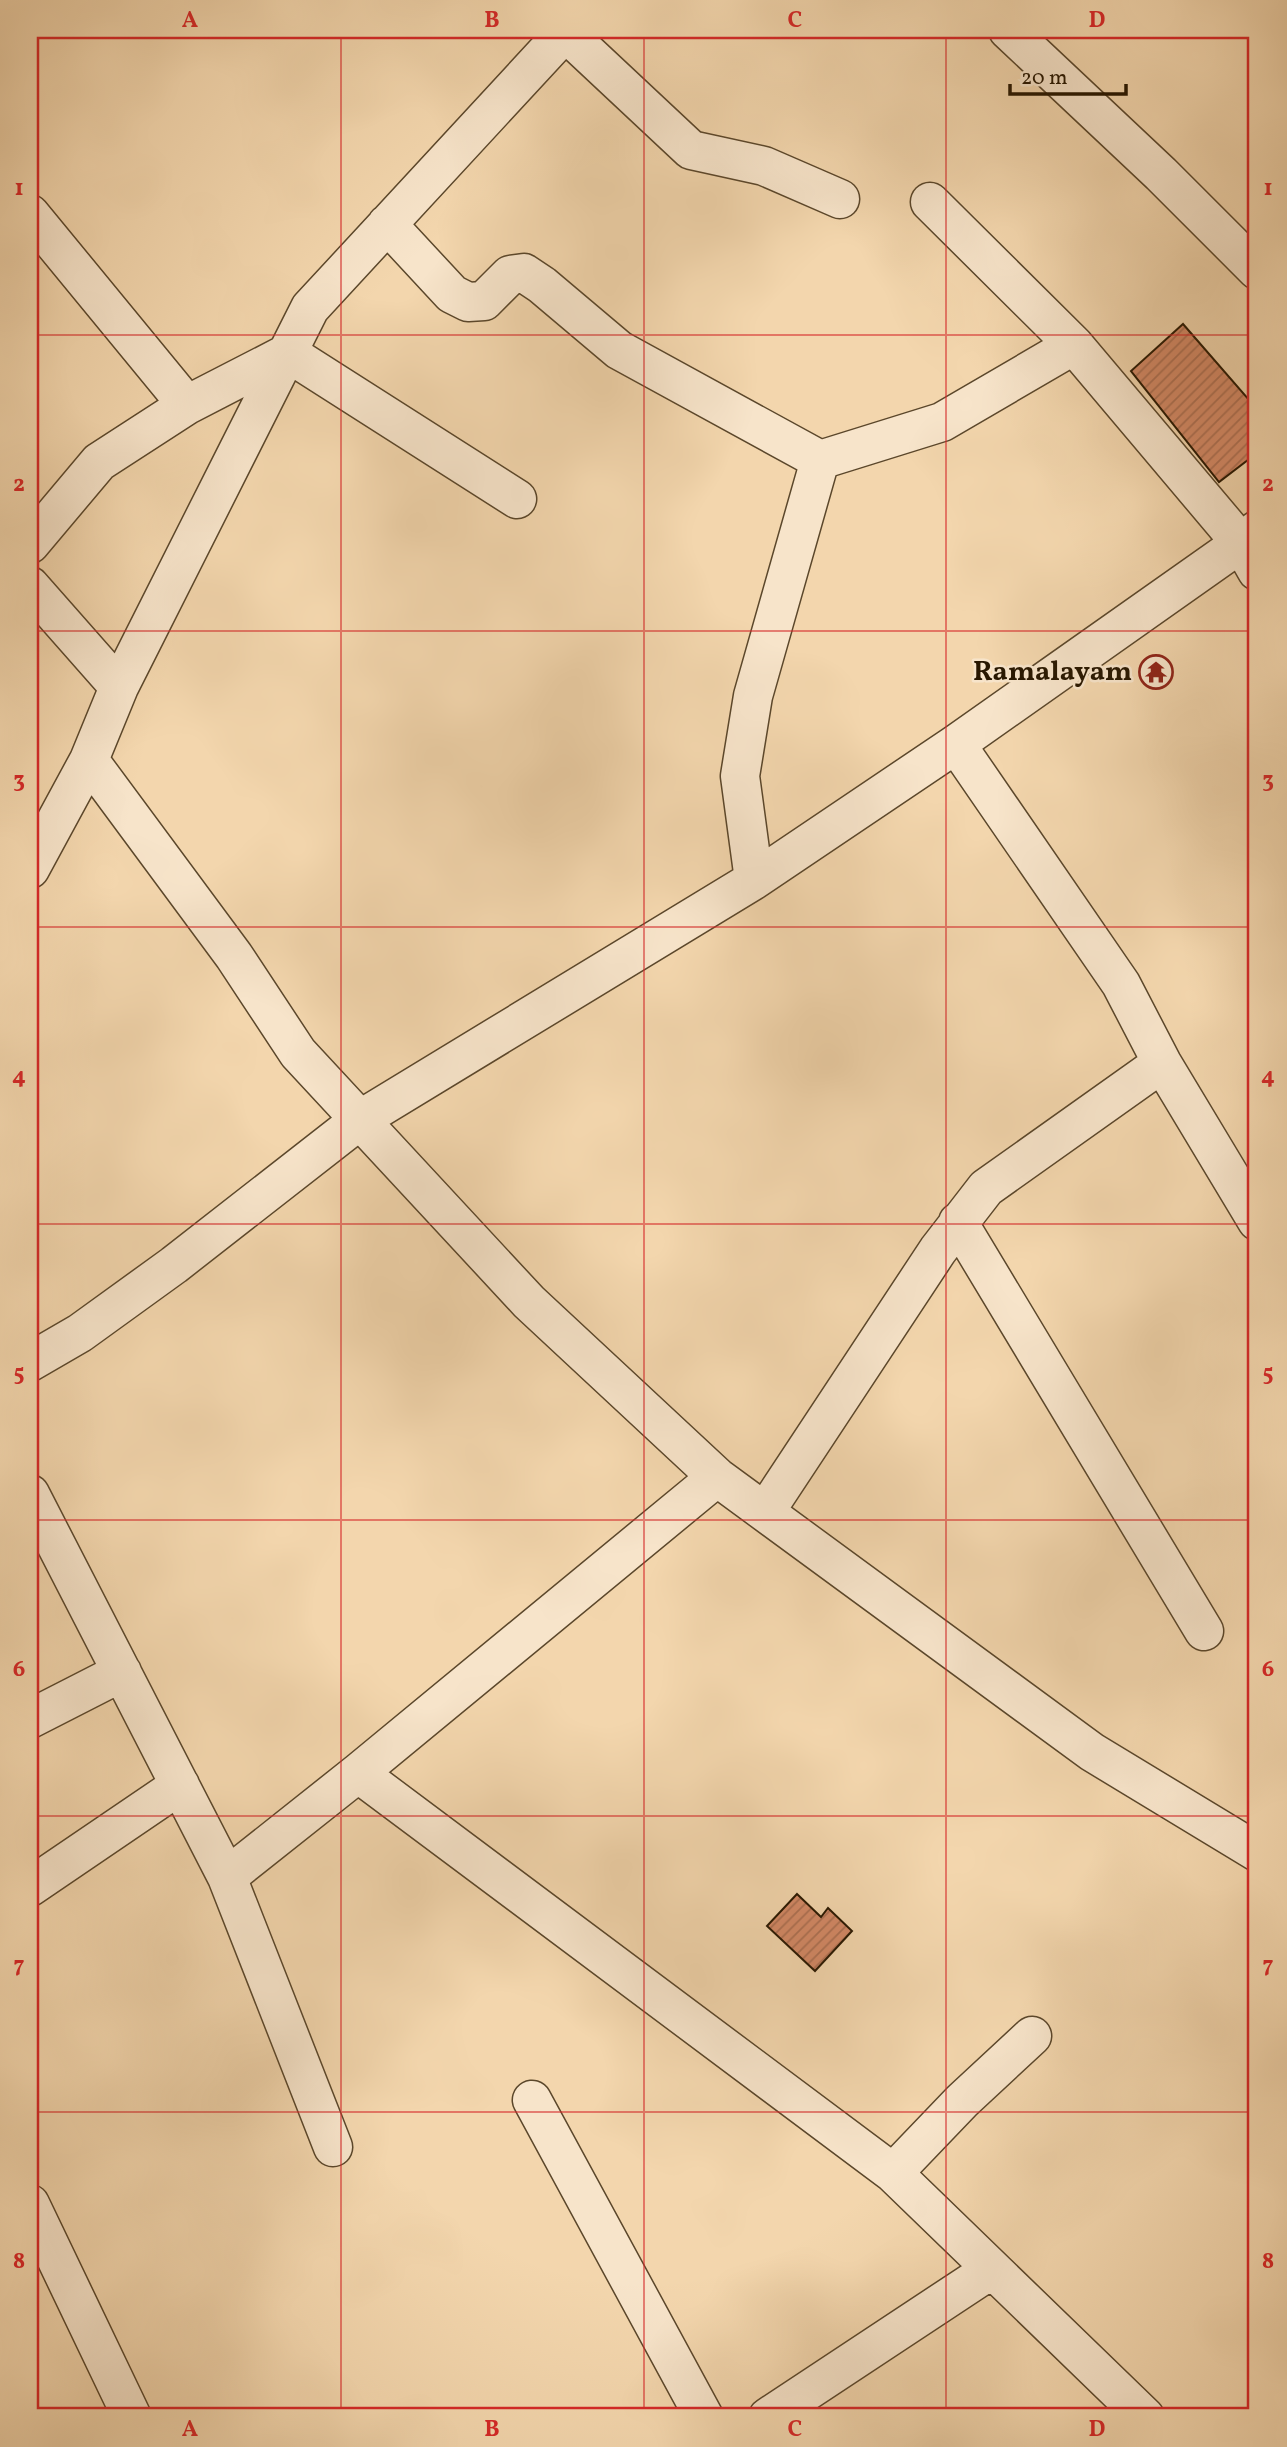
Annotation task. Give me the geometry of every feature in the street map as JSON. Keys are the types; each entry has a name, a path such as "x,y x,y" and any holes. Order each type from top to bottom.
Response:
{"street":[{"path":"1008,30 1161,174 1257,270"},
{"path":"30,869 89,760 119,687 310,308 566,31 691,150 764,166 840,199"},
{"path":"30,1362 80,1333 174,1265 361,1119 754,880 1252,548 1074,345 930,202"},
{"path":"30,214 187,405"},
{"path":"387,224 452,295 468,302 484,301 510,275 524,273 619,350 820,460 942,422 1074,345"},
{"path":"30,544 99,462 187,405 288,354"},
{"path":"288,354 517,499"},
{"path":"754,880 740,776 753,696 820,460"},
{"path":"30,586 119,687"},
{"path":"956,744 1121,984 1162,1063 1257,1221"},
{"path":"89,760 234,956 298,1053 529,1302 717,1477 1092,1752 1257,1852"},
{"path":"765,1512 958,1222 986,1188 1162,1063"},
{"path":"958,1222 1203,1631"},
{"path":"227,1877 358,1773 717,1477"},
{"path":"30,1494 227,1877 333,2147"},
{"path":"30,1719 122,1672"},
{"path":"358,1773 893,2172 1145,2417"},
{"path":"30,1887 180,1785"},
{"path":"893,2172 962,2101 1032,2036"},
{"path":"532,2100 704,2417"},
{"path":"30,2204 132,2417"},
{"path":"768,2417 992,2269"}],"building":[{"path":"1183,324 1257,409 1257,453 1219,482 1131,371"},
{"path":"797,1894 821,1917 828,1908 852,1931 815,1971 767,1926"}],"place":[{"name":"Ramalayam","path":"1156,672"}]}
